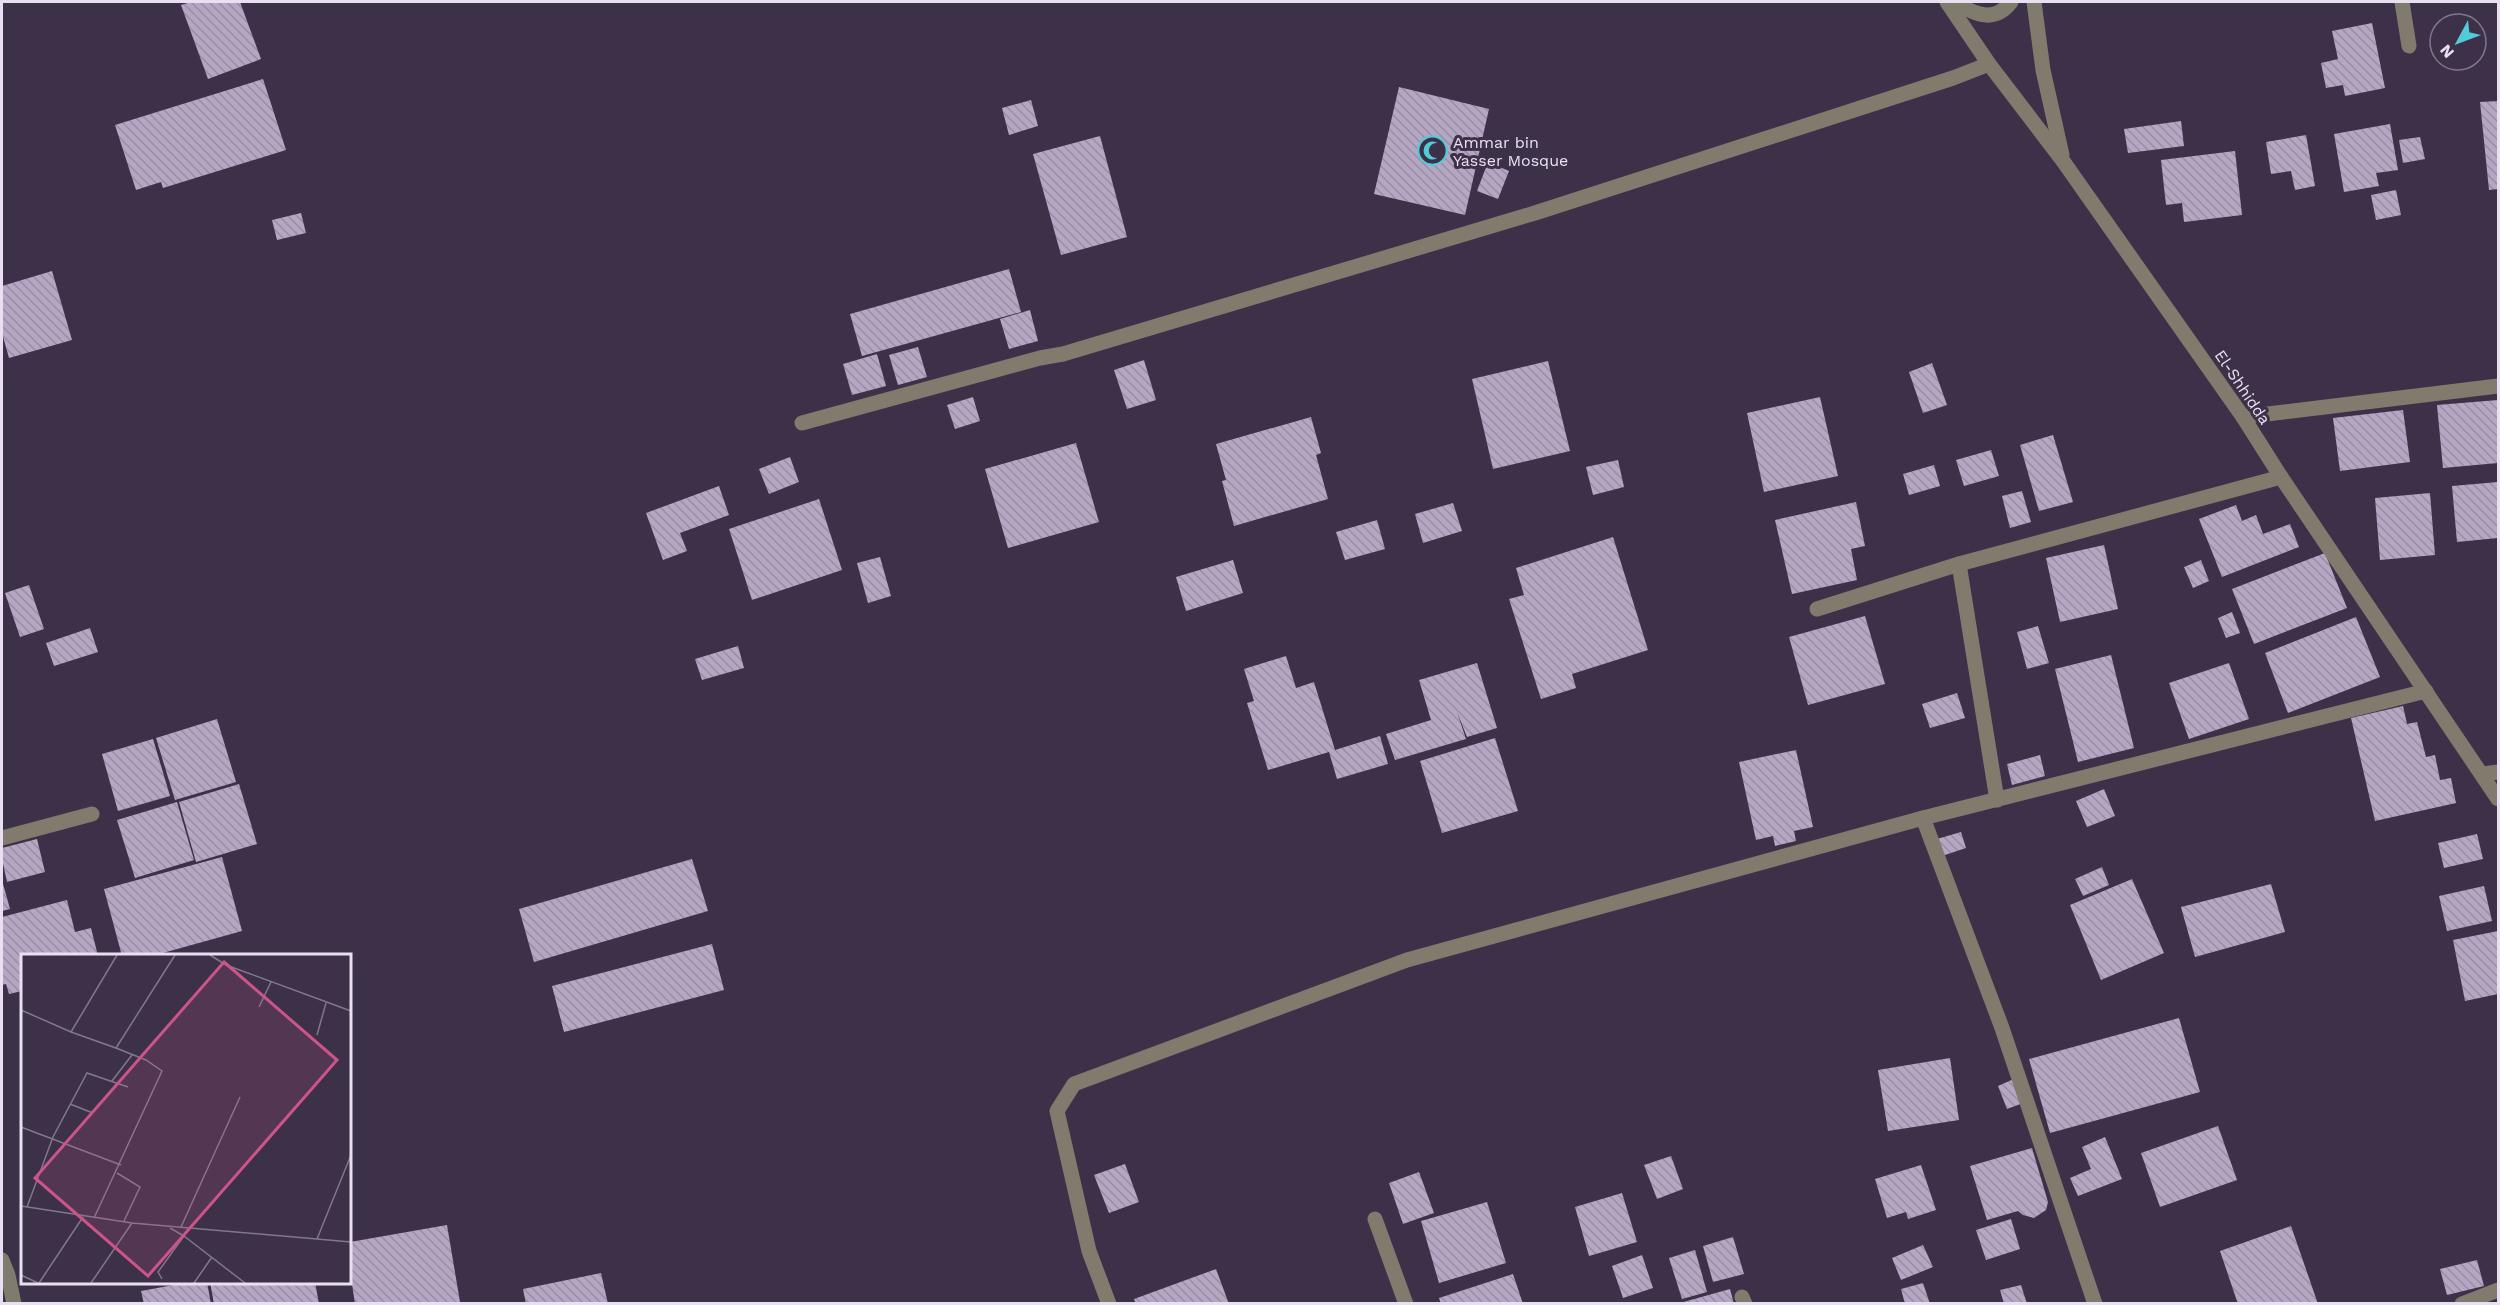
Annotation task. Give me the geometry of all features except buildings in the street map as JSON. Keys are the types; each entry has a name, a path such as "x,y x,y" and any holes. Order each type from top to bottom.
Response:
{"street":[{"name":"El-Shhidda","path":"1947,2 1989,64 2063,161 2243,417 2426,691 2491,773 2499,799"},
{"path":"1956,2 1969,11 1984,15 1995,15 2006,9 2011,2"},
{"path":"2034,2 2043,70 2063,161"},
{"path":"2402,2 2409,46"},
{"path":"802,423 1040,358 1063,354 1535,213 1953,78 1989,64"},
{"path":"2243,417 2499,386"},
{"path":"1817,609 1959,564 2281,477"},
{"path":"1959,564 1997,800"},
{"path":"1109,1304 1089,1251 1057,1111 1074,1084 1407,960 1923,818 2426,691"},
{"path":"2,838 92,814"},
{"path":"1923,818 2002,1028 2095,1304"},
{"path":"1375,1219 1406,1304"},
{"path":"2,1260 8,1275 14,1304"},
{"path":"2462,1304 2499,1290"}],"place":[{"name":"Ammar bin Yasser Mosque","path":"1432,151"}]}
